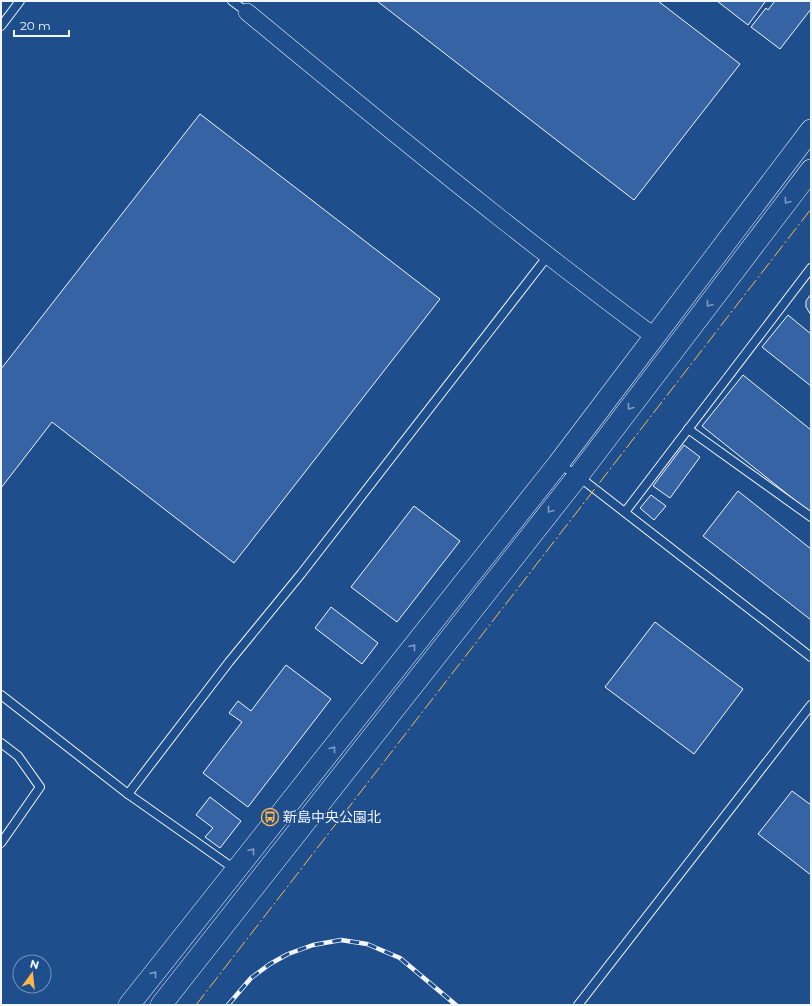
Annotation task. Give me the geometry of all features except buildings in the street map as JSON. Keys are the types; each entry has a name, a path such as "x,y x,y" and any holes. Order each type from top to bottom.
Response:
{"street":[{"path":"247,12 380,123 547,257 655,337"},
{"path":"129,1005 558,464 811,130"},
{"path":"161,1005 578,476 811,170"}],"lane":[{"path":"1,26 20,1"},
{"path":"232,1 247,12"},
{"path":"128,794 229,662 301,574 547,257"},
{"path":"625,512 811,268"},
{"path":"688,429 811,517"},
{"path":"558,464 578,476 811,657"},
{"path":"1,695 128,794 236,870"},
{"path":"578,1005 811,705"},
{"path":"1,743 18,756 40,787 1,843"}],"railway":[{"path":"228,1005 251,978 270,964 288,954 313,945 341,940 367,944 400,958 456,1005"}],"power":[{"path":"196,1005 811,209"}],"place":[{"name":"新島中央公園北","path":"270,817"}]}
